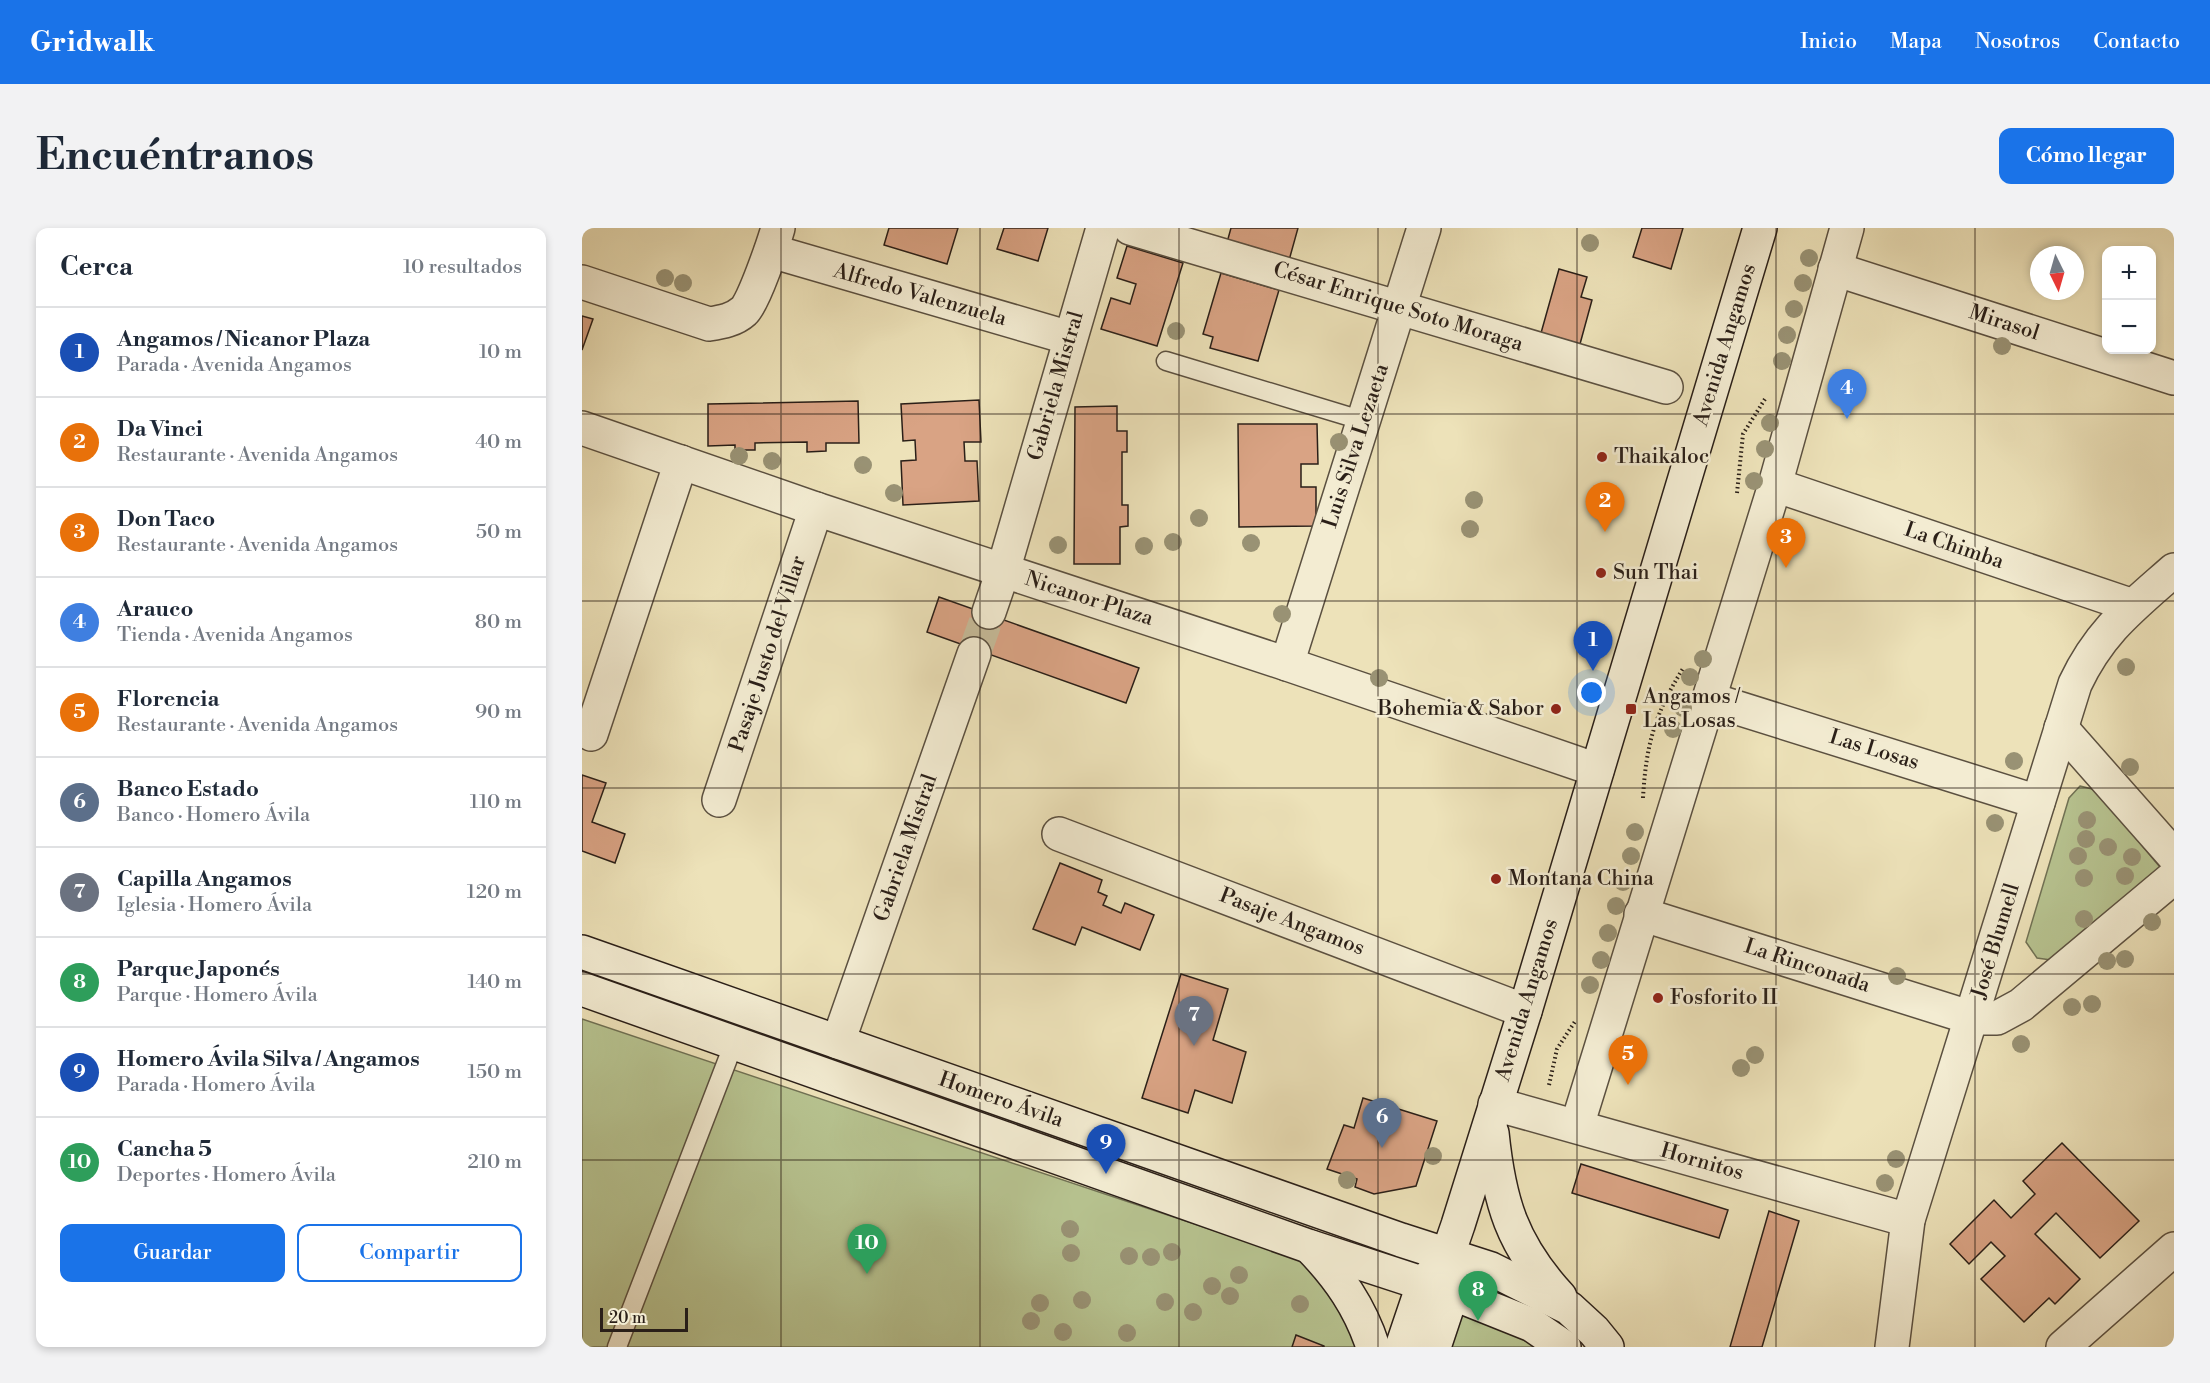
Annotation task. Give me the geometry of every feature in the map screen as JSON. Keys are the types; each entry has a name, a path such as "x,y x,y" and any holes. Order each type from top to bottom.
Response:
{"street":[{"name":"Gabriela Mistral","path":"989,612 1103,228"},
{"name":"César Enrique Soto Moraga","path":"1130,228 1666,387"},
{"name":"Luis Silva Lezaeta","path":"1287,664 1424,228"},
{"name":"Avenida Angamos","path":"1434,1347 1438,1289 1448,1254 1525,1011 1760,228"},
{"path":"1577,1126 1774,485 1846,228"},
{"name":"Alfredo Valenzuela","path":"774,239 1070,338"},
{"path":"582,282 709,324 728,321 746,310 774,239"},
{"name":"Mirasol","path":"1835,269 2174,378"},
{"name":"Nicanor Plaza","path":"582,428 816,509 1287,664 1597,770"},
{"path":"591,734 681,462"},
{"name":"La Chimba","path":"1774,485 2133,606"},
{"name":"Pasaje Justo del Villar","path":"719,800 816,509"},
{"name":"José Blumell","path":"1892,1347 1908,1220 2075,684 2086,661 2112,627 2174,570"},
{"name":"Gabriela Mistral","path":"838,1042 974,654"},
{"name":"Las Losas","path":"1709,699 2038,802"},
{"path":"2061,728 2174,856"},
{"name":"Pasaje Angamos","path":"1059,834 1525,1011"},
{"path":"1972,1018 1997,1018 2021,1005 2174,877"},
{"name":"La Rinconada","path":"1641,914 1972,1018"},
{"name":"Homero Ávila","path":"582,952 1389,1236 1491,1269 1569,1308 1594,1331 1607,1347"},
{"name":"Homero Ávila","path":"582,989 1308,1246 1438,1289 1532,1325 1564,1347"},
{"path":"1493,1112 1495,1169 1514,1232 1534,1266 1569,1308"},
{"name":"Hornitos","path":"1493,1112 1577,1126 1908,1220"},
{"path":"1308,1246 1339,1279 1352,1299 1366,1326 1373,1347"},
{"path":"2062,1347 2174,1249"},
{"name":"Avenida Angamos","path":"1402,1347 1438,1289"}],"lane":[{"path":"1166,361 1364,421"},
{"path":"617,1347 734,1043"}],"green space":[{"path":"2080,786 2096,790 2164,872 2051,960 2037,958 2026,942 2069,798"},
{"path":"582,1019 1305,1261 1326,1284 1362,1347 582,1347"},
{"path":"1463,1308 1550,1347 1450,1347"}],"building":[{"path":"889,228 958,228 947,264 884,245"},
{"path":"1004,228 1048,228 1038,261 997,249"},
{"path":"1231,228 1298,228 1288,264 1226,246"},
{"path":"1642,228 1683,228 1671,269 1633,257"},
{"path":"1127,246 1183,263 1157,346 1101,329 1111,298 1130,304 1136,284 1117,278"},
{"path":"1559,269 1587,277 1581,297 1592,300 1580,344 1541,333"},
{"path":"1221,273 1279,290 1258,361 1210,348 1213,337 1203,334"},
{"path":"582,316 593,319 582,350"},
{"path":"979,400 981,442 964,442 965,461 977,461 979,501 903,505 901,461 916,460 915,440 903,441 901,404"},
{"path":"858,401 859,443 826,443 826,451 807,452 807,442 755,443 755,450 735,450 735,445 708,446 708,404"},
{"path":"1117,406 1117,431 1127,431 1127,452 1122,452 1122,505 1128,505 1128,526 1120,527 1120,564 1074,564 1075,407"},
{"path":"1238,424 1317,424 1318,464 1301,464 1301,487 1316,487 1316,526 1239,527"},
{"path":"939,597 1139,668 1126,703 927,632"},
{"path":"582,775 606,783 592,822 625,834 615,863 582,851"},
{"path":"1060,863 1102,880 1098,892 1107,896 1103,905 1121,913 1125,903 1154,915 1140,950 1082,927 1075,945 1033,929"},
{"path":"1181,974 1228,989 1213,1040 1246,1052 1232,1103 1195,1090 1188,1113 1142,1098"},
{"path":"1363,1098 1437,1121 1416,1186 1374,1194 1355,1187 1357,1179 1327,1169 1344,1125 1354,1128"},
{"path":"2062,1143 2139,1221 2100,1258 2056,1213 2035,1234 2080,1279 2055,1304 2049,1298 2024,1322 1981,1279 2005,1256 1991,1242 1969,1264 1950,1244 1994,1200 2011,1218 2035,1194 2023,1181"},
{"path":"1581,1164 1728,1210 1719,1238 1572,1193"},
{"path":"1769,1211 1799,1221 1762,1347 1730,1347"},
{"path":"1296,1335 1324,1346 1324,1347 1292,1347"}],"tunnel":[{"path":"974,654 989,612"}],"place":[{"name":"Arauco","path":"1847,419"},
{"name":"Thaikaloc","path":"1602,457"},
{"name":"Da Vinci","path":"1605,532"},
{"name":"Don Taco","path":"1786,568"},
{"name":"Sun Thai","path":"1601,573"},
{"name":"Angamos / Nicanor Plaza","path":"1593,671"},
{"name":"Bohemia & Sabor","path":"1556,709"},
{"name":"Angamos / Las Losas","path":"1631,709"},
{"name":"Montana China","path":"1496,879"},
{"name":"Fosforito II","path":"1658,998"},
{"name":"Capilla Angamos","path":"1194,1046"},
{"name":"Florencia","path":"1628,1085"},
{"name":"Banco Estado","path":"1382,1148"},
{"name":"Homero Ávila Silva / Angamos","path":"1106,1174"},
{"name":"Cancha 5","path":"867,1274"},
{"name":"Parque Japonés","path":"1478,1321"}]}
